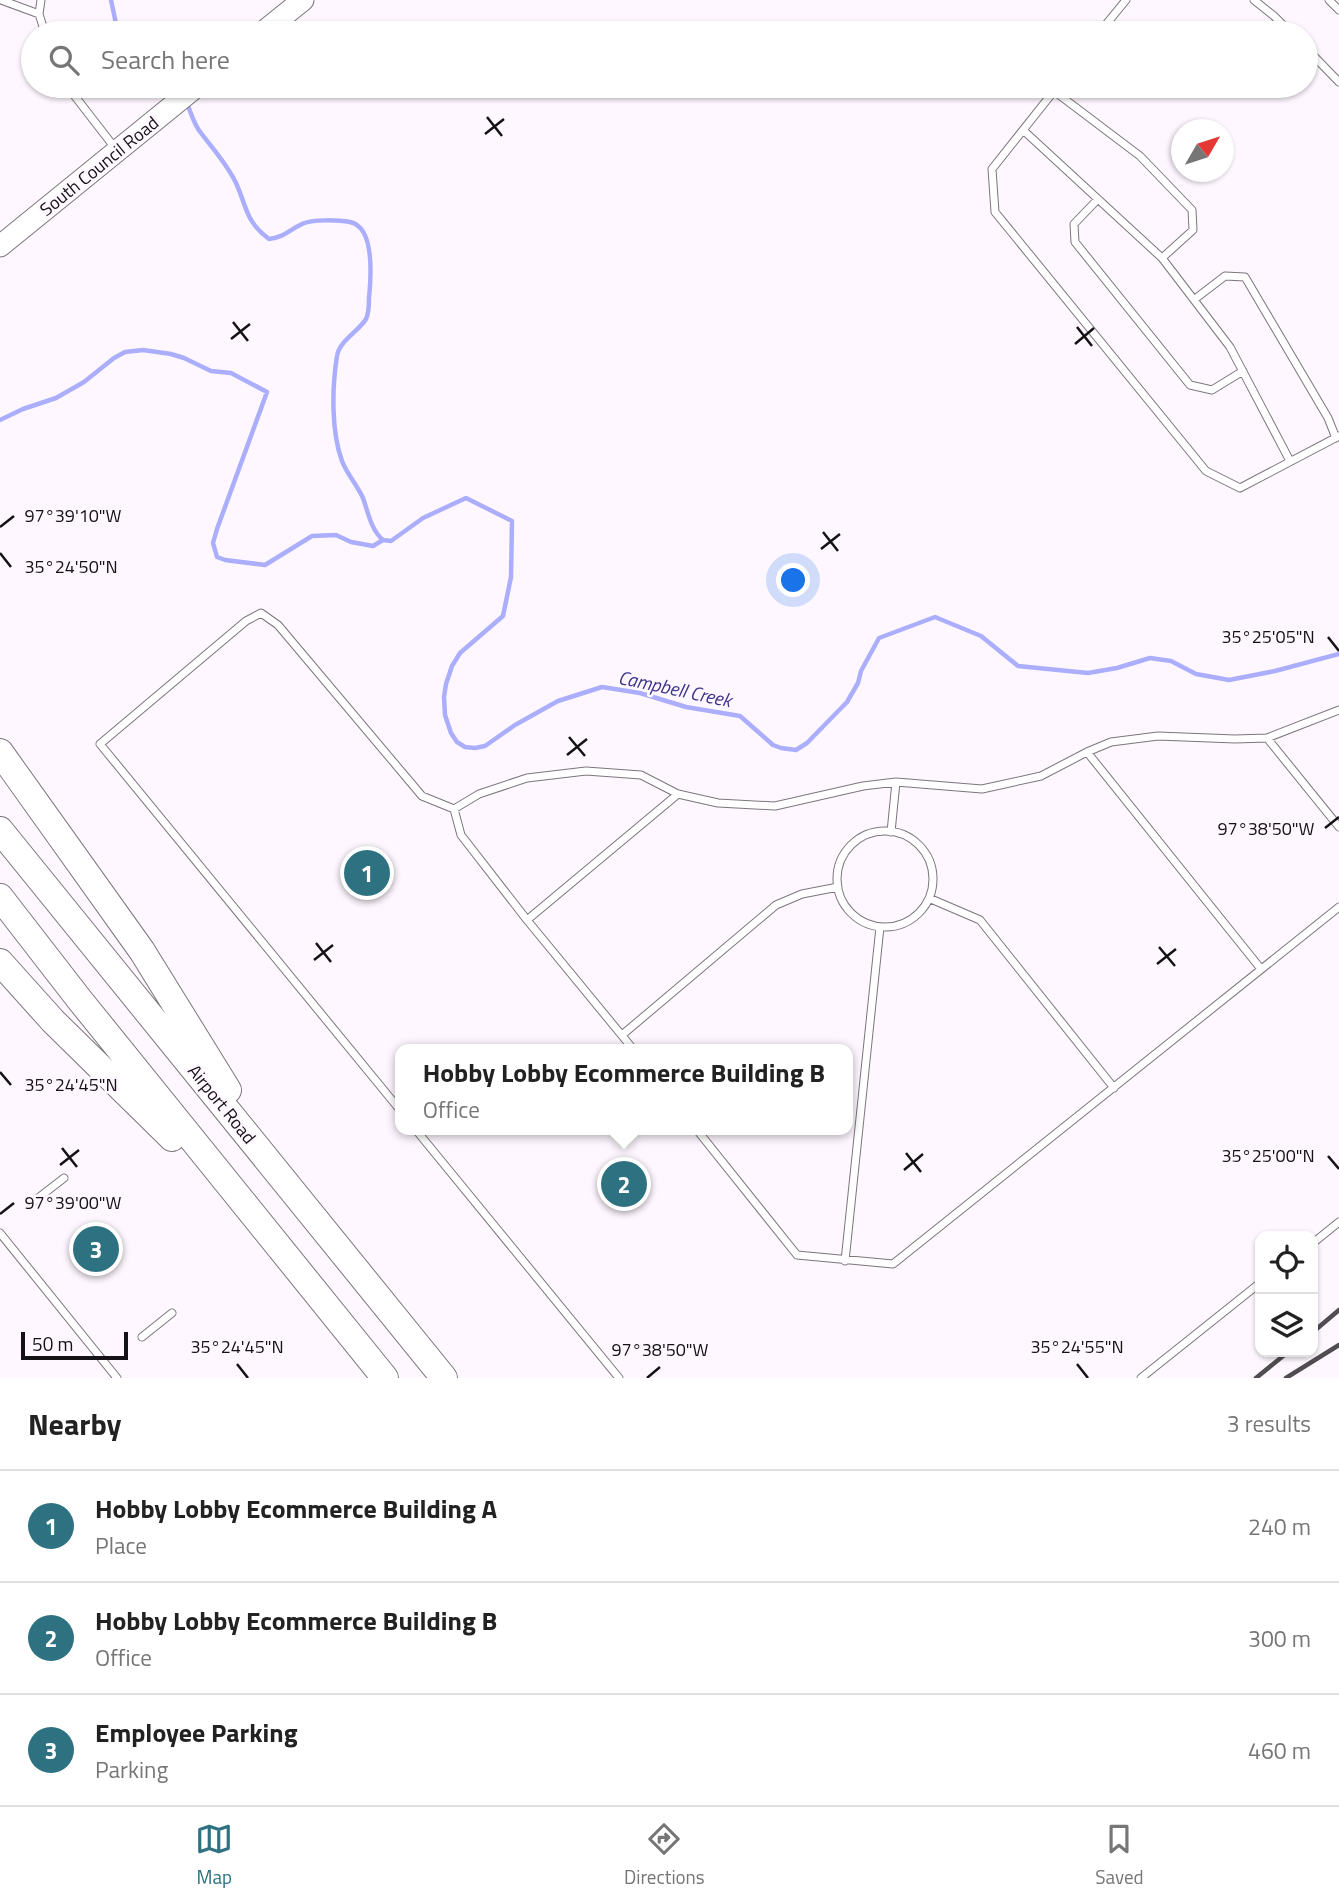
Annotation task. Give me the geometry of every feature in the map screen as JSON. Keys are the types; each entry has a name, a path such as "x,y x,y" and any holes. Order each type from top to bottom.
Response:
{"highway":[{"path":"0,752 142,951 289,1187"},
{"name":"Airport Road","path":"0,830 444,1378"},
{"path":"0,897 385,1378"},
{"path":"0,962 53,1021 259,1223"}],"main road":[{"path":"277,21 303,0"},
{"name":"South Council Road","path":"0,246 182,98"}],"lane":[{"path":"1,0 39,14"},
{"path":"41,0 39,14 41,21"},
{"path":"1109,21 1126,0"},
{"path":"1254,0 1279,21"},
{"path":"1329,0 1339,10"},
{"path":"1318,60 1339,82"},
{"path":"76,98 117,151"},
{"path":"1048,98 992,169 995,212 1206,471 1240,488 1337,437 1245,277 1225,276 1195,299"},
{"path":"1068,98 1140,156 1192,210 1193,230 1162,258"},
{"path":"1023,130 1162,258 1230,347 1290,461"},
{"path":"1098,199 1074,224 1075,242 1191,384 1212,390 1243,371"},
{"path":"395,1104 100,744 246,621 261,613 278,625 422,796 454,809"},
{"path":"454,809 479,794 527,778 586,771 641,775 678,794 718,803 775,806 863,786 896,782 982,789 1041,776 1111,742 1158,736 1267,738 1339,710"},
{"path":"1267,738 1339,827"},
{"path":"1087,752 1261,969"},
{"path":"891,832 896,782"},
{"path":"527,920 678,794"},
{"path":"454,809 461,835 629,1044"},
{"path":"891,832 906,836 919,845 928,858 932,872 930,898 919,913 908,921 880,927 857,918 848,909 838,887 838,874 846,851 855,842 866,835 891,832"},
{"path":"622,1035 776,905 802,894 838,887"},
{"path":"930,898 980,920 1114,1088"},
{"path":"701,1135 797,1255 893,1264 1339,907"},
{"path":"845,1261 880,927"},
{"path":"420,1135 619,1378"},
{"path":"33,1202 64,1178"},
{"path":"1318,1238 1339,1222"},
{"path":"0,1233 117,1378"},
{"path":"1141,1378 1255,1287"},
{"path":"142,1337 173,1313"}],"waterway":[{"path":"111,0 115,21"},
{"path":"187,103 199,130 236,183 251,220 269,239 283,235 306,222 333,220 350,222 364,233 370,254 368,311 366,319 345,341 337,356 334,423 342,461 363,498 373,526 383,540"},
{"name":"Campbell Creek","path":"0,420 56,398 84,382 125,352 143,350 171,354 211,371 231,373 267,392 217,529 213,543 217,557 265,565 312,536 336,535 351,542 373,546 383,540 391,541 423,518 466,498 512,521 511,577 503,616 460,653 446,684 445,715 451,733 457,742 465,747 485,746 515,725 558,701 602,687 640,693 686,707 740,716 773,745 796,750 807,743 847,702 879,638 935,617 981,636 1018,666 1088,673 1150,658 1171,661 1196,674 1229,680 1339,654"}],"railway":[{"path":"1318,1328 1339,1310"},
{"path":"1286,1378 1339,1345"},
{"path":"1256,1378 1282,1357"}],"place":[{"name":"Hobby Lobby Ecommerce Building A","path":"367,873"},
{"name":"Hobby Lobby Ecommerce Building B","path":"624,1184"},
{"name":"Employee Parking","path":"96,1249"}]}
